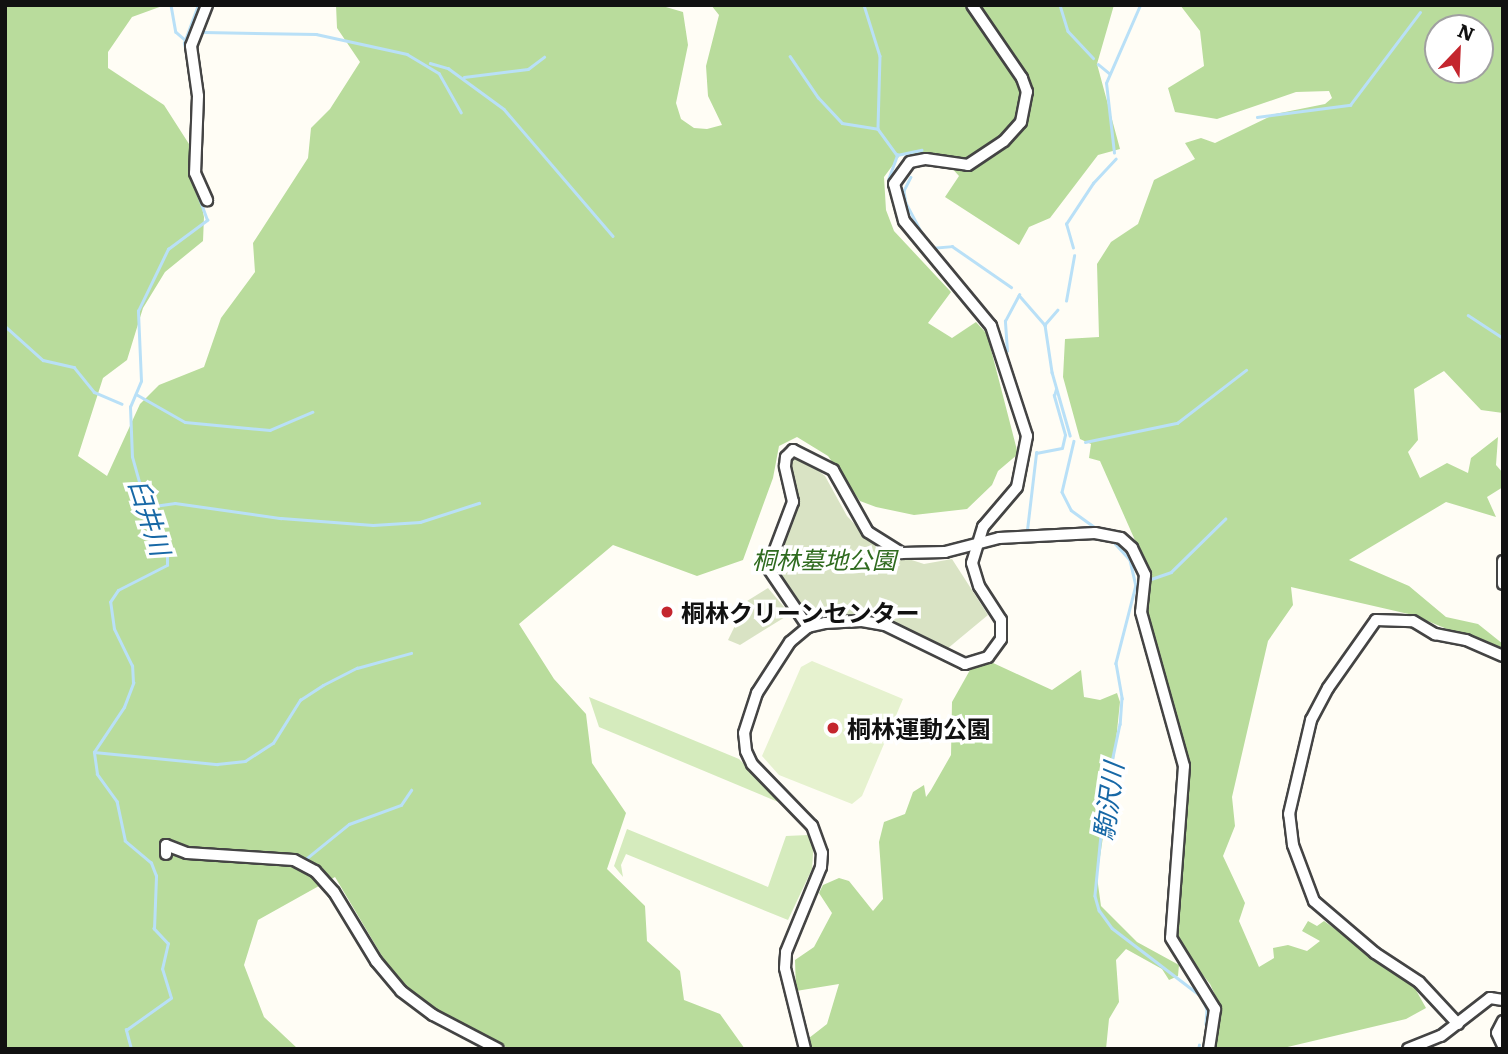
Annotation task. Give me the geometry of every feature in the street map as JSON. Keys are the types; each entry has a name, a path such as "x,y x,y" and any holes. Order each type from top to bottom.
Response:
{"street":[{"path":"207,5 191,46 198,96 195,173 207,200"},
{"path":"805,1049 785,968 786,952 821,867 820,842 812,826 752,764 744,733 757,693 778,654 808,627 862,621 902,632 954,661 982,661 1000,645 1003,630 975,575 975,544 983,527 1017,487 1027,436 990,326 904,221 894,184 910,162 926,159 968,165 1004,141 1021,122 1027,92 1022,78 972,5"},
{"path":"808,627 768,568 793,502 785,467 786,457 793,450 833,470 868,532 887,547 922,555 999,538 1107,533 1121,538 1141,560 1145,575 1141,611 1184,766 1171,938 1215,1009 1209,1049"},
{"path":"1503,561 1503,584"},
{"path":"1458,1024 1419,982 1375,953 1314,901 1293,845 1289,814 1311,720 1376,621 1413,621 1434,635 1466,640 1503,656"},
{"path":"166,854 166,845 187,853 294,860 315,871 334,892 376,961 401,990 433,1015 498,1049"},
{"path":"1408,1049 1458,1024 1490,998 1503,1000"},
{"path":"1503,1020 1497,1033 1503,1046"}],"green space":[{"path":"5,5 165,5 132,17 108,52 108,68 164,105 189,144 204,217 203,241 165,272 143,308 127,360 103,378 78,456 107,476 140,404 159,385 204,367 221,318 255,272 253,243 308,158 311,128 330,109 360,62 337,28 336,5 659,5 683,12 688,45 676,103 681,119 694,128 707,129 722,125 708,96 706,66 719,15 711,5 1114,5 1097,64 1120,149 1098,155 1050,218 1029,227 1019,245 945,197 959,176 940,155 901,154 884,177 886,210 894,231 951,292 928,323 952,338 976,322 987,334 1018,454 998,471 992,485 967,509 914,515 876,507 860,501 828,456 797,437 779,446 773,478 743,560 697,576 613,545 519,624 554,679 586,714 592,763 626,813 607,869 645,906 647,941 680,971 684,1000 720,1014 745,1049 510,1049 423,1005 385,961 335,877 258,920 244,965 264,1017 298,1049 5,1049"},
{"path":"1180,5 1503,5 1503,413 1481,410 1444,371 1414,389 1418,440 1408,452 1420,478 1447,463 1468,473 1471,458 1498,437 1496,465 1503,473 1503,487 1487,497 1496,517 1446,502 1349,560 1409,586 1446,617 1478,624 1503,644 1503,652 1413,615 1291,587 1293,605 1268,641 1232,797 1235,826 1223,856 1245,903 1239,921 1259,967 1274,958 1273,948 1288,945 1307,951 1320,941 1302,931 1308,921 1317,926 1324,921 1412,983 1426,1008 1406,1019 1279,1049 1214,1049 1222,1010 1210,984 1174,939 1184,742 1146,611 1149,572 1100,461 1089,458 1091,444 1080,439 1063,377 1065,339 1099,337 1097,264 1111,242 1138,224 1154,180 1195,159 1185,143 1201,138 1215,143 1275,114 1325,104 1332,98 1329,91 1296,92 1217,119 1175,112 1168,88 1204,66 1200,31"},
{"name":"桐林墓地公園","path":"801,457 825,476 847,516 878,549 924,564 952,559 988,615 947,649 885,617 810,617 774,572 773,562 798,504 790,466 791,461"},
{"path":"768,588 790,614 740,645 728,640 747,601"},
{"name":"桐林運動公園","path":"812,661 903,699 862,796 852,804 779,775 762,756 801,667"},
{"path":"991,662 1052,690 1081,670 1084,697 1100,700 1117,693 1120,702 1113,770 1097,877 1101,906 1137,942 1179,965 1178,976 1169,980 1162,969 1126,949 1116,960 1119,1002 1109,1019 1106,1049 812,1049 809,1038 827,1024 839,984 796,991 795,960 814,947 832,913 819,893 823,885 839,878 849,881 873,911 883,899 879,842 884,822 905,814 913,792 924,785 926,797 931,790 951,755 952,702 970,670"},
{"path":"589,697 739,759 783,804 599,727"},
{"path":"627,829 768,887 786,836 808,835 814,840 812,869 788,920 626,854 621,865 623,877 614,866"}],"waterway":[{"path":"171,5 176,32 184,39"},
{"name":"臼井川","path":"188,61 184,43 198,5"},
{"path":"864,5 880,56 878,129 897,155"},
{"path":"1060,5 1068,31 1093,58"},
{"name":"駒沢川","path":"1114,153 1106,83 1140,5"},
{"path":"1257,117 1350,105 1420,12"},
{"path":"203,32 316,34 407,54 439,73 461,112"},
{"path":"790,56 818,97 842,123 878,129"},
{"path":"464,77 528,69 544,57"},
{"path":"430,63 448,68 504,109 613,236"},
{"path":"1098,64 1109,73"},
{"path":"888,180 897,155 921,150"},
{"name":"駒沢川","path":"1073,248 1066,224 1093,183 1115,159"},
{"path":"911,177 904,191 906,203 924,237"},
{"name":"臼井川","path":"131,1049 126,1030 171,998 162,969 168,944 154,929 156,876 151,863 125,841 117,802 97,774 94,752 124,707 133,683 132,666 114,629 110,602 118,590 167,565 167,552 146,507 132,457 130,407 141,381 138,311 168,249 207,220 192,179"},
{"path":"931,248 952,246 1011,287"},
{"name":"駒沢川","path":"1066,301 1074,256"},
{"path":"1007,351 1005,321 1019,295 1045,325"},
{"name":"駒沢川","path":"1058,310 1045,325 1052,372 1070,435"},
{"path":"1468,315 1503,338"},
{"path":"5,326 43,360 74,367 94,392 122,404"},
{"path":"1085,442 1177,423 1246,370"},
{"path":"1033,531 1027,530 1036,453 1062,448 1065,435 1054,396 1056,389"},
{"path":"136,394 185,422 270,430 312,412"},
{"name":"駒沢川","path":"1074,441 1062,492 1071,510 1097,529"},
{"path":"147,507 175,503 281,518 373,525 420,522 479,503"},
{"path":"1151,579 1171,572 1225,519"},
{"name":"駒沢川","path":"1113,541 1130,560 1136,585 1116,663 1122,698 1120,724 1105,795 1095,896 1099,910 1112,928 1201,996 1207,1009 1206,1024"},
{"path":"94,752 217,764 245,761 273,743 300,700 323,685 357,668 411,653"},
{"path":"307,858 349,824 401,805 411,790"},
{"name":"駒沢川","path":"1198,1049 1199,1045"}],"place":[{"name":"桐林クリーンセンター","path":"667,612"},
{"name":"桐林運動公園","path":"833,728"}]}
